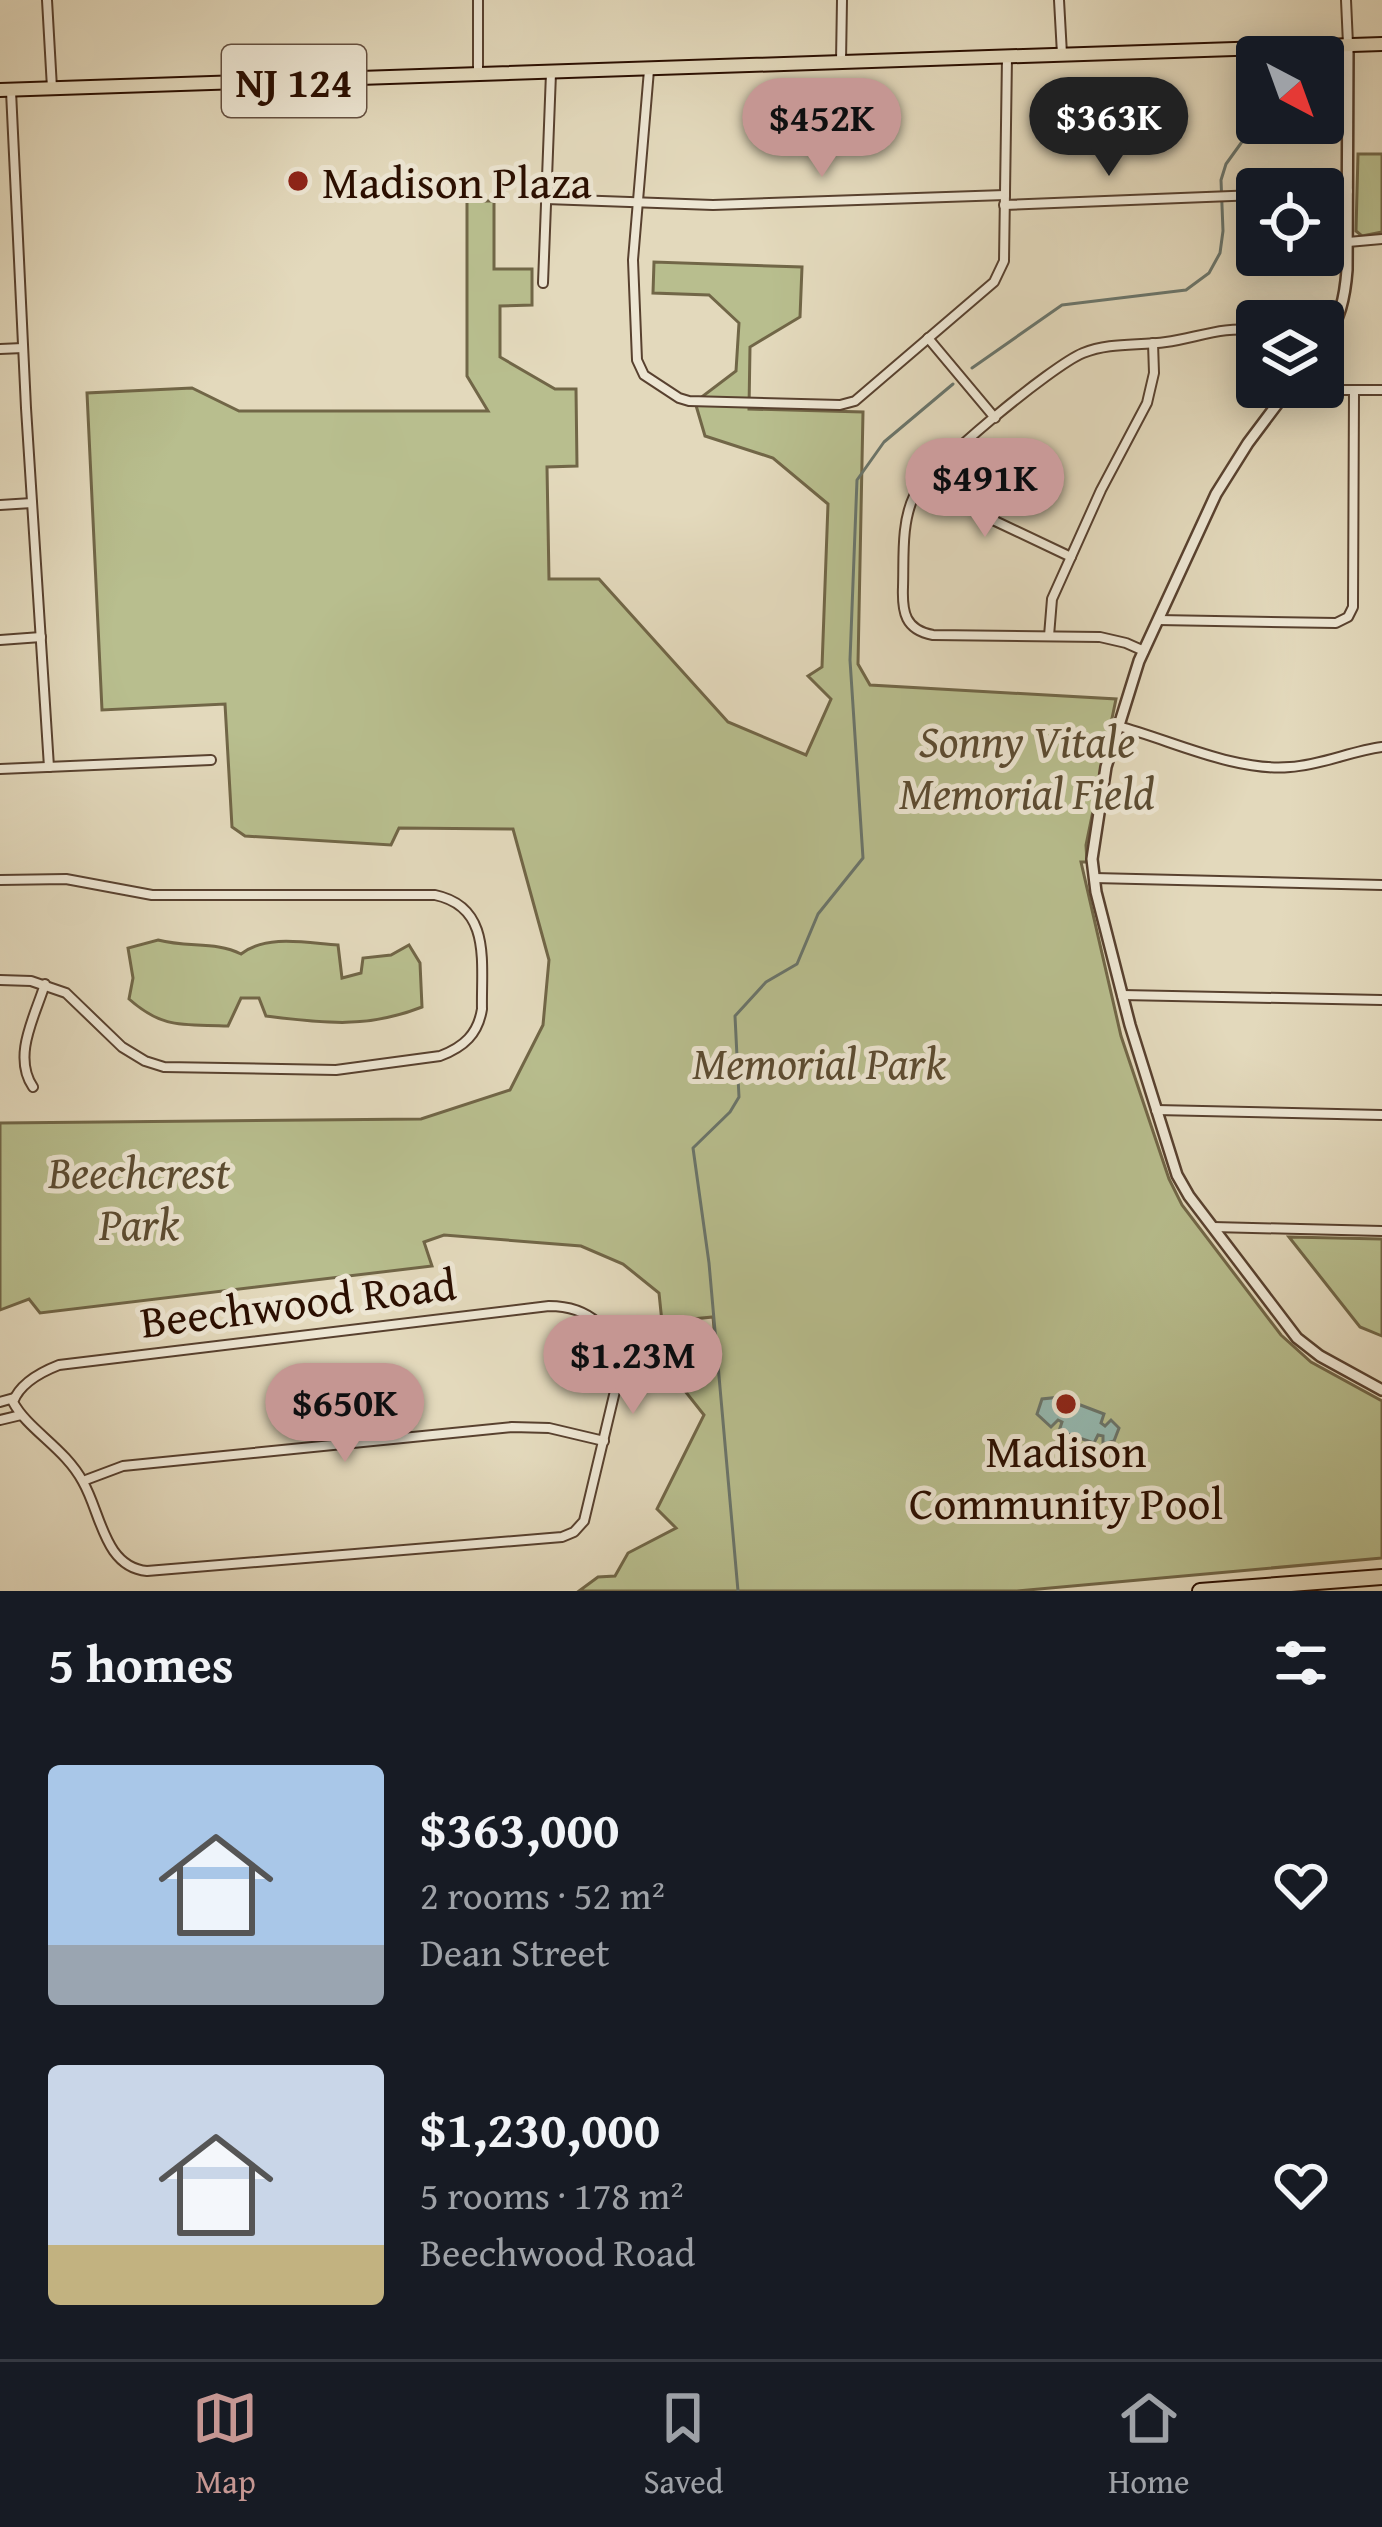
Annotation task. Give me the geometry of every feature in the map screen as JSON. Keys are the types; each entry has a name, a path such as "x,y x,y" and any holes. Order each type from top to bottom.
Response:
{"highway":[{"path":"1200,1591 1382,1577"}],"main road":[{"name":"NJ 124","path":"6,89 1382,44"}],"street":[{"path":"47,0 52,88"},
{"path":"478,0 478,74"},
{"path":"841,62 842,0"},
{"path":"1059,0 1062,55"},
{"path":"1343,300 1348,242 1346,0"},
{"path":"649,70 632,273 637,361 643,374 679,398 698,403 848,404 994,282 1001,271 1007,57"},
{"path":"543,283 551,74"},
{"path":"6,89 49,766"},
{"path":"1344,191 1348,191"},
{"path":"546,200 713,206 1236,196"},
{"path":"1348,242 1382,238"},
{"path":"1144,651 1100,637 919,632 908,622 903,608 906,522 921,485 1054,369 1083,353 1111,346 1153,344 1236,328"},
{"path":"928,338 995,418"},
{"path":"1049,636 1050,609 1071,557 1147,403 1154,373 1153,344"},
{"path":"0,349 23,348"},
{"path":"1344,391 1382,390"},
{"path":"1159,620 1336,623 1348,617 1353,607 1354,391"},
{"path":"1274,408 1216,494 1144,651 1102,787 1092,846 1094,878 1122,995 1183,1186 1297,1339 1382,1390"},
{"path":"943,463 995,520 1071,557"},
{"path":"0,505 32,503"},
{"path":"0,640 41,637"},
{"path":"1118,726 1274,768 1309,765 1382,747"},
{"path":"0,769 211,760"},
{"path":"1094,878 1382,885"},
{"path":"0,880 66,880 152,895 446,897 470,914 479,934 482,1009 469,1040 440,1056 336,1070 172,1068 131,1054 75,999 27,980 0,980"},
{"path":"33,1087 25,1071 25,1048 45,985"},
{"path":"1122,995 1382,1000"},
{"path":"1156,1109 1382,1114"},
{"path":"1212,1227 1382,1231"},
{"name":"Beechwood Road","path":"0,1402 14,1398 30,1381 59,1365 557,1305 590,1315 606,1329 616,1347 620,1381 584,1521 562,1537 147,1571 127,1566 115,1553 83,1481 60,1450 21,1415 14,1398"},
{"path":"0,1420 21,1415"},
{"path":"83,1481 123,1466 512,1426 604,1441"}],"green space":[{"path":"1358,154 1382,154 1382,232 1362,236 1356,231"},
{"name":"Memorial Park","path":"467,201 494,201 494,269 532,269 532,305 500,306 500,357 555,389 576,389 577,466 547,467 549,579 599,579 728,722 806,755 831,699 808,676 822,667 828,504 773,458 705,436 695,402 736,371 739,323 709,295 653,293 654,262 802,267 800,317 750,347 749,409 863,412 858,664 870,685 1116,699 1086,845 1087,862 1081,862 1121,1036 1182,1205 1281,1335 1311,1362 1382,1401 1382,1558 1017,1591 579,1591 598,1577 615,1576 628,1553 676,1528 657,1509 704,1415 677,1381 696,1351 716,1349 713,1317 662,1322 659,1293 623,1264 581,1246 444,1235 424,1242 432,1266 40,1313 29,1299 0,1310 0,1123 421,1119 510,1090 543,1025 549,960 513,829 399,828 391,845 245,836 232,827 225,704 102,710 87,393 192,388 239,411 488,411 467,376"},
{"path":"158,940 222,947 241,954 275,942 338,945 342,978 361,973 363,958 391,955 409,945 420,963 422,1007 382,1019 326,1022 266,1016 259,998 241,998 228,1026 164,1021 129,999 133,978 128,948"},
{"path":"1289,1237 1382,1239 1382,1336 1360,1327"}],"water":[{"path":"1061,1397 1062,1409 1067,1410 1070,1401 1104,1414 1101,1423 1105,1426 1111,1420 1119,1428 1114,1441 1103,1444 1103,1436 1098,1435 1094,1443 1059,1431 1062,1422 1058,1420 1051,1427 1037,1414 1042,1399"}],"waterway":[{"path":"972,368 1062,305 1186,290 1209,273 1220,253 1223,231 1221,180 1240,144"},
{"path":"738,1591 709,1263 693,1148 739,1097 735,1016 766,982 797,964 818,914 863,858 850,660 857,480 884,442 953,384"}],"place":[{"name":"Madison Plaza","path":"298,181"},
{"name":"Madison Community Pool","path":"1066,1404"}],"park label":[{"name":"Sonny Vitale Memorial Field","path":"1027,766"},
{"name":"Beechcrest Park","path":"139,1197"}]}
